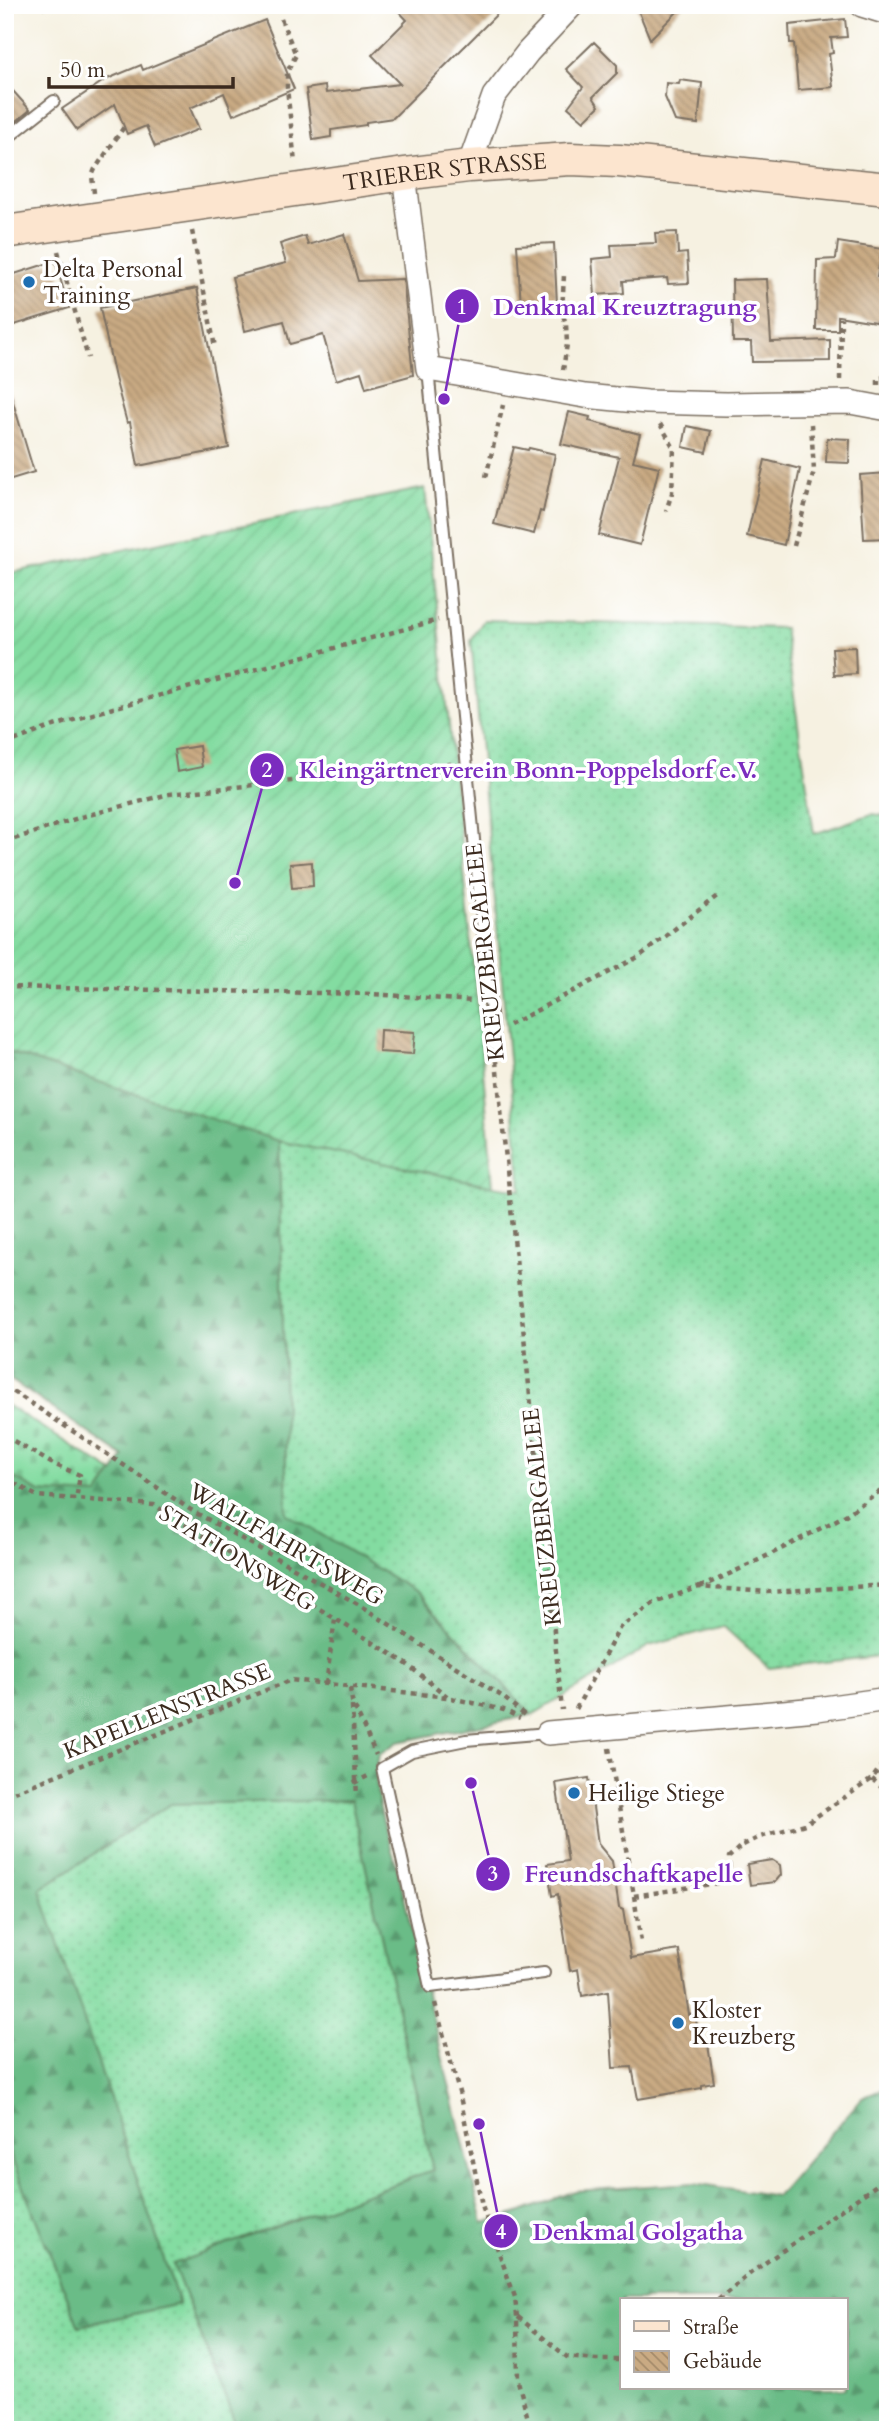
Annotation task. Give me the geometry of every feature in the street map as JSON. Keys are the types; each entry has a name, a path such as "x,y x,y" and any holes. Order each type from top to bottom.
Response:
{"street":[{"path":"469,166 494,96 528,52 572,5"},
{"path":"862,5 888,13"},
{"name":"TRIERER STRASSE","path":"5,232 404,173 570,159 619,161 888,189"},
{"name":"KREUZBERGALLEE","path":"404,173 428,369"},
{"path":"428,369 508,384 648,402 850,402 888,409"},
{"path":"561,1728 605,1727 817,1709 888,1699"}],"lane":[{"path":"5,141 54,101"},
{"name":"KREUZBERGALLEE","path":"428,369 467,766 497,1028 494,1044"},
{"path":"544,1973 430,1987 382,1768 412,1751 466,1740 561,1728"}],"path":[{"path":"281,19 296,55 287,72 294,155"},
{"path":"92,182 95,169 124,127"},
{"path":"187,205 215,347"},
{"path":"51,225 88,358"},
{"path":"558,391 567,344 562,312 564,275"},
{"path":"839,402 841,318"},
{"path":"486,477 508,384"},
{"path":"648,402 674,448 671,493 666,511"},
{"path":"794,546 814,471 809,403"},
{"path":"5,744 113,708 428,622 452,619"},
{"path":"5,842 169,794 429,766 467,766"},
{"path":"5,987 372,994 477,1001 497,1028 640,956 717,896"},
{"name":"KREUZBERGALLEE","path":"494,1044 561,1728"},
{"name":"WALLFAHRTSWEG","path":"5,1386 191,1510 356,1603 503,1698 561,1728"},
{"path":"5,1436 53,1464 80,1475 76,1500"},
{"name":"STATIONSWEG","path":"5,1478 37,1496 154,1505 404,1662 447,1696"},
{"path":"561,1728 620,1627 654,1603 761,1561 847,1514 872,1494 888,1488"},
{"path":"699,1587 768,1592 888,1586"},
{"path":"326,1684 335,1619"},
{"name":"KAPELLENSTRASSE","path":"5,1796 291,1679 350,1688 447,1696 561,1728"},
{"path":"350,1688 356,1796"},
{"path":"352,1701 382,1768"},
{"path":"605,1727 641,1942"},
{"path":"634,1896 730,1881 729,1857 741,1846 760,1837 805,1824 872,1779 888,1756"},
{"path":"872,1779 888,1793"},
{"path":"430,1987 460,2096 482,2206 515,2297 518,2381 531,2430"},
{"path":"720,2298 752,2272 888,2177"},
{"path":"517,2317 567,2357 620,2360"}],"green space":[{"path":"425,488 493,1186 279,1141 9,1052 5,1061 5,574"},
{"path":"484,620 784,628 814,834 872,814 888,816 888,1655 769,1668 723,1626 649,1646 532,1715 416,1592 287,1514 279,1141 521,1190 471,640"},
{"path":"8,1052 279,1141 287,1514 416,1592 532,1715 398,1742 379,1754 377,1771 382,1817 400,1879 483,2223 519,2213 575,2191 694,2183 777,2196 862,2098 888,2087 888,2423 867,2430 238,2430 173,2264 433,2170 351,1800 170,1804 40,1889 179,2304 79,2326 5,2142 5,1473 40,1492 98,1495 124,1457 5,1376 5,1061"},
{"path":"5,1404 113,1472 98,1495 40,1492 5,1473"},
{"path":"351,1800 433,2170 173,2264 238,2430 5,2430 5,2142 79,2326 179,2304 39,1889 170,1804"}],"building":[{"path":"393,5 506,5 393,118 331,130 331,137 313,140 306,89 325,86 326,93 400,84 372,55 407,20"},
{"path":"636,5 684,5 650,39"},
{"path":"845,19 847,37 831,38 833,53 829,54 833,87 798,90 794,43 790,43 789,25"},
{"path":"265,20 294,89 233,115 224,93 190,108 199,129 155,147 146,126 127,134 115,104 77,130 62,109 105,80 141,65 143,70"},
{"path":"594,42 617,65 617,73 593,97 599,106 584,121 568,107 583,87 566,69"},
{"path":"680,80 702,83 698,124 675,121 665,97 666,83 679,84"},
{"path":"5,82 30,110 13,124 5,115"},
{"path":"677,232 678,254 687,253 689,283 668,284 667,278 623,281 624,293 595,295 592,259 612,257 611,245 656,243 655,233"},
{"path":"344,234 358,281 403,279 413,375 366,388 361,372 336,380 323,335 290,344 284,321 245,331 232,277 286,263 280,244 305,236 308,245"},
{"path":"838,242 882,249 877,277 888,278 888,324 838,316 838,330 816,330 817,260 836,259"},
{"path":"554,243 557,304 521,306 517,245"},
{"path":"55,261 69,308 5,328 5,277"},
{"path":"767,279 771,342 830,340 830,361 752,362 751,342 733,342 732,280"},
{"path":"197,288 229,448 138,466 130,422 127,423 115,378 100,308"},
{"path":"10,392 34,472 5,481 5,393"},
{"path":"569,412 590,417 589,421 640,434 633,461 659,467 640,545 599,535 619,457 561,444"},
{"path":"687,426 711,431 706,452 683,447"},
{"path":"827,438 850,439 849,463 826,462"},
{"path":"514,447 555,454 543,512 540,511 534,534 494,524"},
{"path":"765,460 800,469 784,545 747,536"},
{"path":"888,473 888,538 864,539 860,475"},
{"path":"855,647 856,674 834,675 832,648"},
{"path":"199,746 202,767 177,772 174,750"},
{"path":"312,862 313,886 292,888 290,864"},
{"path":"380,1030 415,1032 413,1054 379,1052"},
{"path":"589,1778 598,1844 612,1861 619,1908 623,1910 631,1958 679,1950 689,2015 695,2014 700,2045 708,2044 714,2083 702,2085 702,2088 638,2099 632,2067 613,2068 608,1991 582,1996 578,1969 570,1971 558,1894 552,1896 547,1864 568,1861 556,1783"},
{"path":"772,1860 780,1865 781,1875 775,1882 750,1885 747,1864"}],"place":[{"name":"Delta Personal Training","path":"29,282"},
{"name":"Denkmal Kreuztragung","path":"444,399"},
{"name":"Kleingärtnerverein Bonn-Poppelsdorf e.V.","path":"235,883"},
{"name":"Freundschaftkapelle","path":"471,1783"},
{"name":"Heilige Stiege","path":"574,1793"},
{"name":"Kloster Kreuzberg","path":"678,2023"},
{"name":"Denkmal Golgatha","path":"479,2124"}]}
